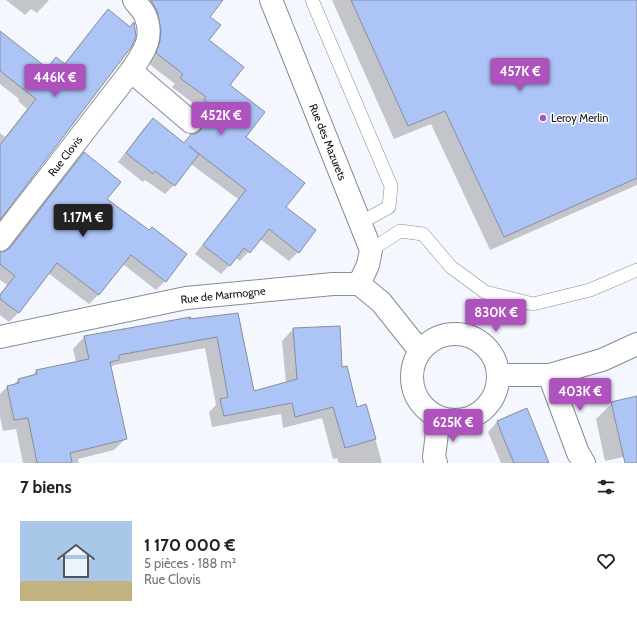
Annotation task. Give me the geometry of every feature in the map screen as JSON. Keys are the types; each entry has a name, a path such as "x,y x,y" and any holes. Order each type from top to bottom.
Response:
{"street":[{"name":"Rue Clovis","path":"0,240 131,71 146,48 150,35 145,15 134,0"},
{"name":"Rue des Mazurets","path":"271,0 371,250"},
{"path":"131,71 191,122"},
{"path":"371,250 368,265 358,284 381,302 420,351"},
{"name":"Rue de Marmogne","path":"0,337 186,298 334,284 358,284"},
{"path":"454,334 467,335 480,341 489,350 496,362 499,375 497,389 491,402 480,412 468,419 454,420 439,417 428,411 419,401 414,389 412,376 414,363 420,351 430,342 442,336 454,334"},
{"path":"499,375 549,376 602,360 637,344"},
{"path":"549,376 578,453 584,463"},
{"path":"436,463 434,457 439,417"}],"lane":[{"path":"312,0 391,186 389,207 360,223"},
{"path":"371,250 400,231 423,234 451,267 485,292 533,304 590,290 637,270"}],"building":[{"path":"151,0 223,0 210,17 221,25 209,40 244,67 230,85 265,112 246,137 305,183 286,207 316,230 299,253 269,229 250,253 244,248 230,266 203,245 246,190 189,146 199,154 175,186 155,171 153,174 126,153 153,118 184,143 191,134 196,134 201,130 203,120 213,107 204,100 206,97 180,78 183,74 156,53 160,41 161,29 157,11"},
{"name":"Leroy Merlin","path":"351,0 637,0 637,178 504,237 445,111 408,126"},
{"path":"108,9 130,27 134,22 136,36 132,46 0,220 0,145 36,99 0,71 0,31 47,68 56,57 65,64"},
{"path":"84,152 121,182 107,199 149,230 152,227 187,254 166,282 131,255 99,295 57,263 19,313 0,299 0,295 15,276 0,264 0,252 10,248"},
{"path":"238,313 254,391 297,379 293,328 340,326 342,367 347,366 357,407 366,404 376,439 345,448 333,407 295,417 292,403 224,416 220,399 228,397 217,337 119,355 119,360 110,362 127,439 70,453 72,463 37,463 28,418 14,420 7,386 19,383 18,379 37,374 36,370 89,359 84,336 191,317 189,319"},
{"path":"637,396 637,463 625,463 611,402"},
{"path":"527,408 549,463 514,463 503,437 497,421"}],"place":[{"name":"Leroy Merlin","path":"543,118"}]}
